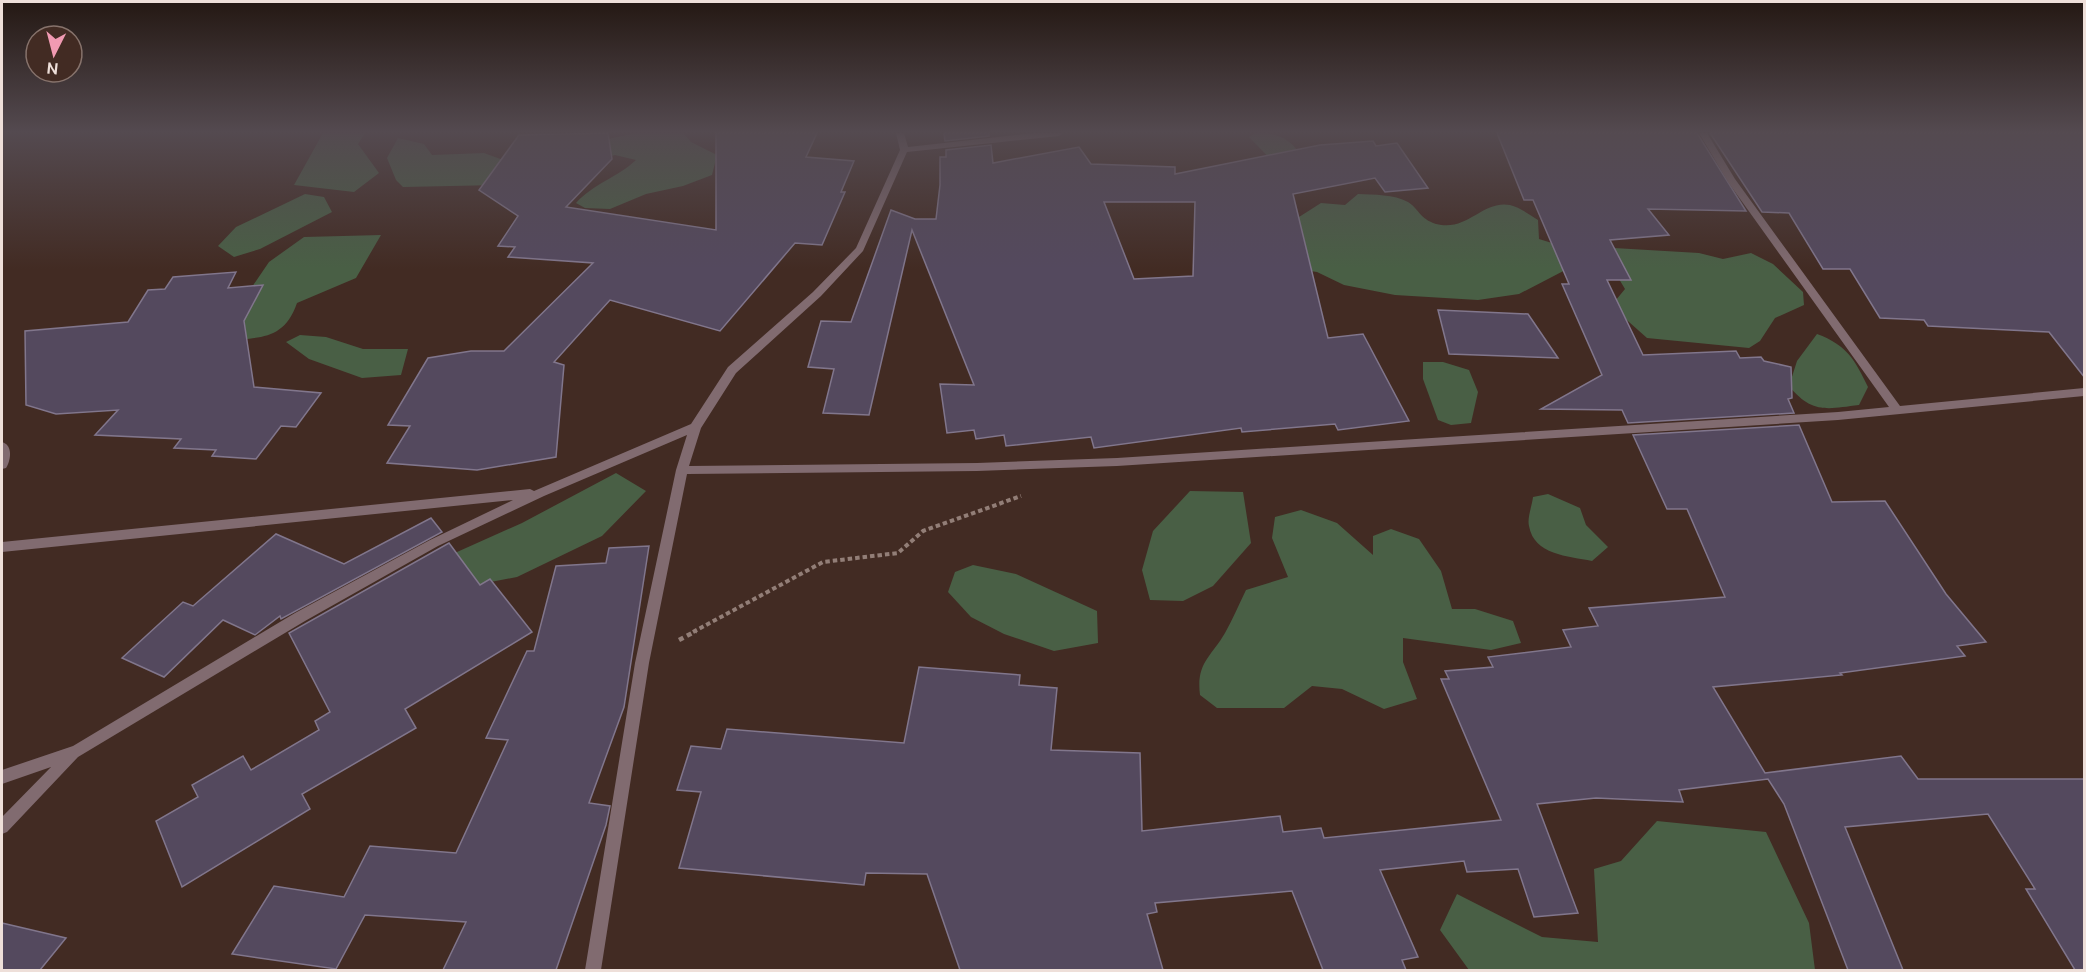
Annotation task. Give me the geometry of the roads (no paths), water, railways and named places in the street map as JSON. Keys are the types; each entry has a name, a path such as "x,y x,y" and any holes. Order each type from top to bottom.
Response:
{"street":[{"path":"593,970 642,663 682,470 695,427 732,370 817,294 860,249 891,178"},
{"path":"1730,178 1898,410"},
{"path":"682,470 977,467 1106,462 1898,410 2085,392"},
{"path":"2,777 77,751 300,617 434,543 540,492 695,427"},
{"path":"2,446 5,458 2,465"},
{"path":"2,547 540,492"},
{"path":"2,827 77,751"}]}
